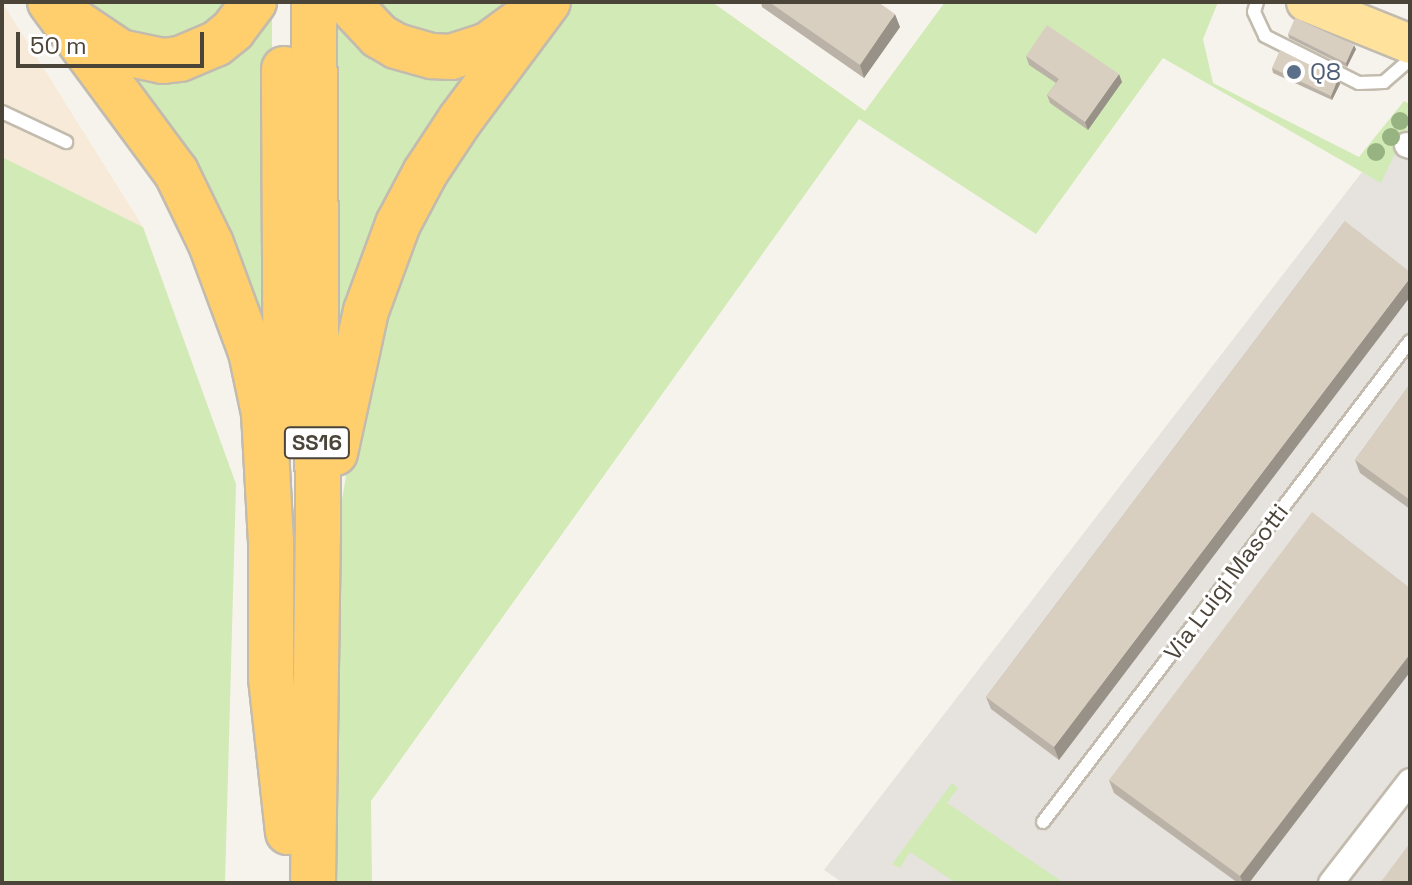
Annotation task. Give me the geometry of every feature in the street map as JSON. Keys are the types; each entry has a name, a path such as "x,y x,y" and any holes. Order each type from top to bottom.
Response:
{"highway":[{"path":"50,2 176,172 211,244 251,352 266,428 271,542 271,678 288,832"},
{"path":"57,2 101,42 141,59 163,61 180,59 216,44 233,30 254,2"},
{"name":"SS16","path":"284,2 288,883"},
{"name":"SS16","path":"313,883 318,534 314,2"},
{"path":"347,2 365,23 396,46 414,53 451,57 488,45 546,2"},
{"path":"318,534 366,311 398,224 425,173 460,120 546,2"}],"main road":[{"path":"1306,2 1402,46"},
{"path":"1359,2 1402,46"}],"street":[{"path":"1331,883 1410,781"}],"lane":[{"path":"1257,2 1254,12 1265,36 1359,83 1384,82 1402,46"},
{"path":"2,112 66,142"},
{"name":"Via Luigi Masotti","path":"1043,822 1410,341"}],"shaded area":[{"path":"2,2 143,227 2,157"},
{"path":"1410,122 1410,883 843,883 824,870 1362,172 1381,182"}],"green space":[{"path":"74,2 242,2 231,20 159,50"},
{"path":"272,2 272,389 121,63"},
{"path":"330,2 484,65 334,373"},
{"path":"359,2 523,2 495,31 434,45"},
{"path":"568,2 712,2 865,111 945,2 1218,2 1203,39 1213,83 1359,157 1404,101 1410,104 1410,122 1381,183 1163,58 1036,234 859,119 371,801 372,883 334,883 338,523 360,394 420,213"},
{"path":"2,157 143,227 236,484 225,883 2,883"},
{"path":"952,783 958,788 947,803 1061,881 956,883 910,852 900,868 892,864"}],"building":[{"path":"769,2 878,2 895,14 860,65"},
{"path":"1295,18 1354,45 1346,63 1288,34"},
{"path":"1047,25 1119,74 1085,122 1047,95 1059,79 1026,56"},
{"path":"1280,50 1338,79 1331,96 1272,68"},
{"path":"1345,221 1410,272 1410,278 1054,747 986,697"},
{"path":"1410,384 1410,500 1355,460"},
{"path":"1312,512 1410,588 1410,654 1240,876 1109,780"},
{"path":"1410,843 1410,883 1380,883"}],"place":[{"name":"Q8","path":"1294,72"}]}
